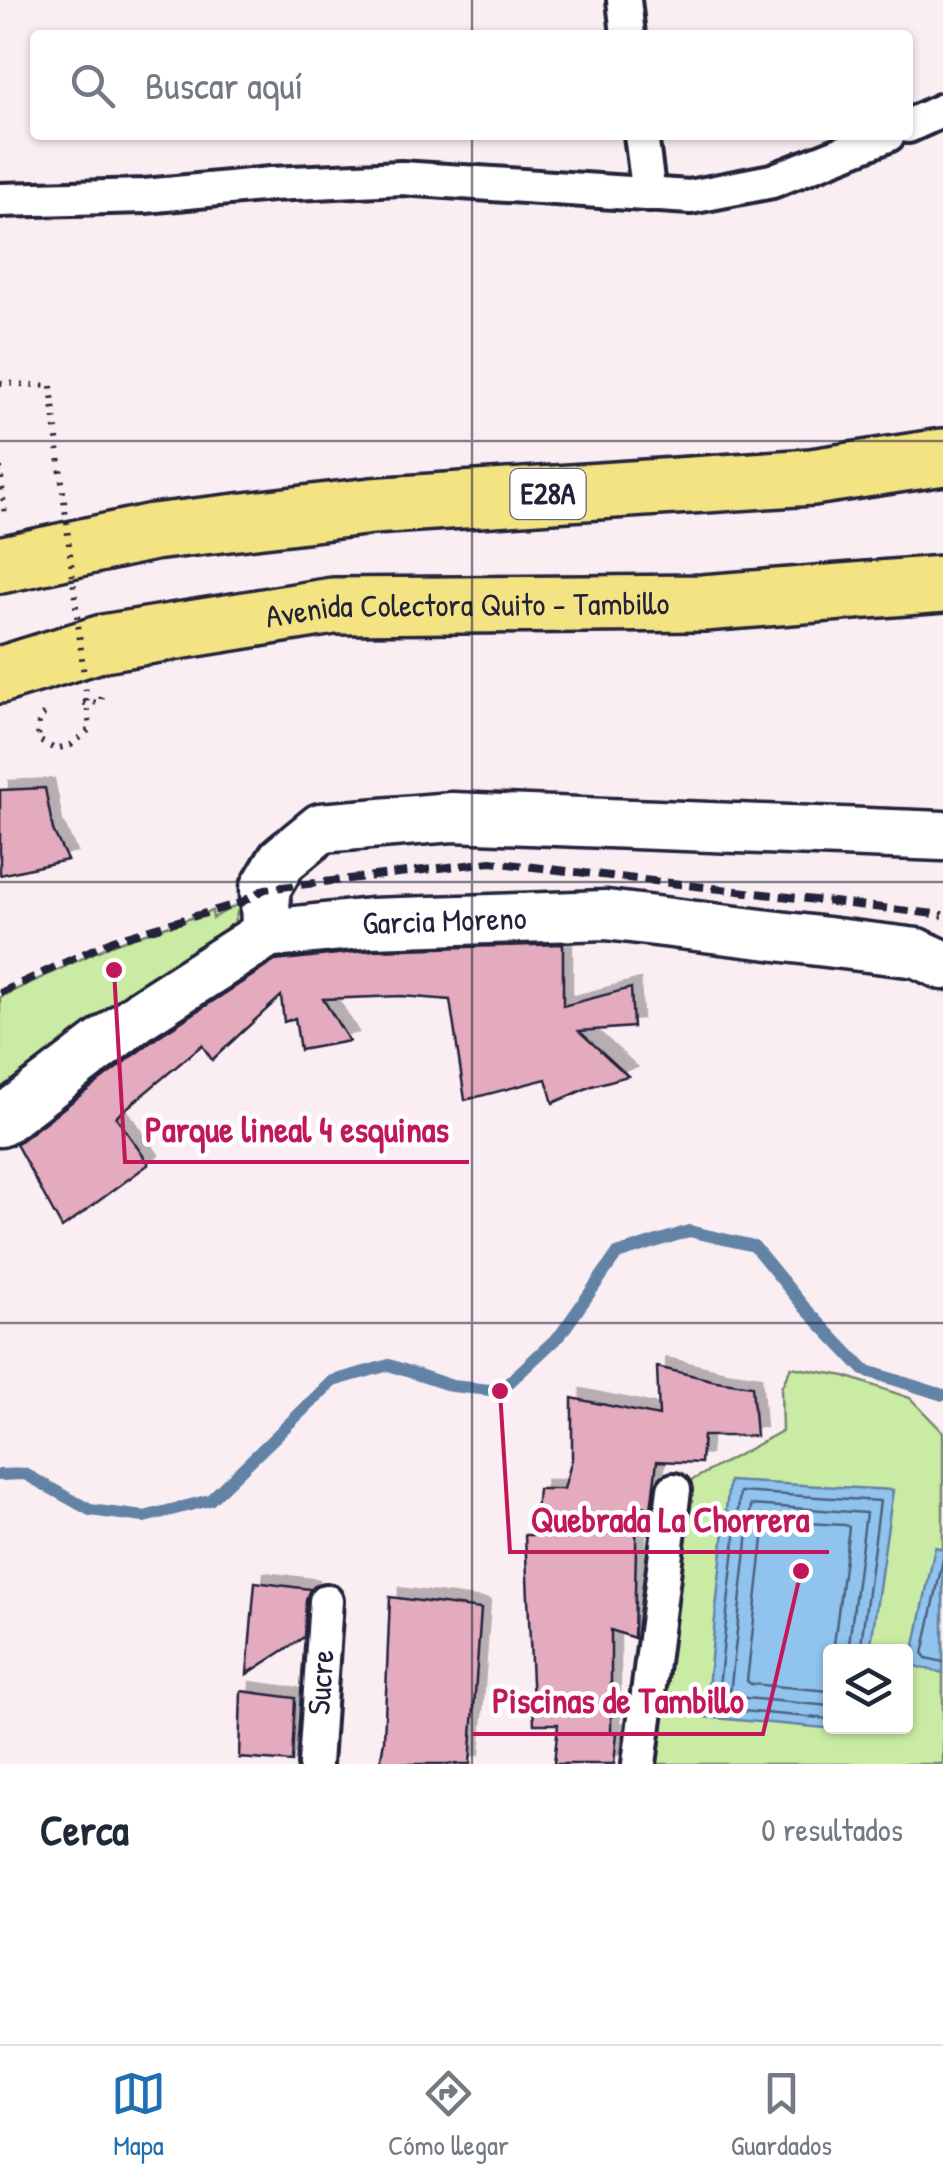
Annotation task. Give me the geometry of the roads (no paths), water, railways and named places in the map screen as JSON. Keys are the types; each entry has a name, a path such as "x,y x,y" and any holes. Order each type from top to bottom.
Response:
{"highway":[{"name":"E28A","path":"0,566 153,532 372,506 812,477 943,457"},
{"name":"Avenida Colectora Quito - Tambillo","path":"0,675 104,644 334,606 703,604 943,584"}],"street":[{"path":"624,0 627,30"},
{"path":"913,124 943,110"},
{"path":"642,140 649,195"},
{"path":"0,200 145,196 271,184 401,178 690,197 772,181 875,140"},
{"path":"266,934 265,890 282,860 321,828 452,817 943,836"},
{"name":"Garcia Moreno","path":"0,1122 143,1013 266,934 371,922 606,915 917,953 943,965"},
{"path":"639,1764 674,1490"},
{"name":"Sucre","path":"315,1764 326,1602"}],"water":[{"path":"729,1481 893,1490 871,1644 823,1644 823,1728 705,1717"},
{"path":"935,1547 943,1549 943,1673 913,1666"}],"waterway":[{"path":"0,1475 25,1474 90,1510 144,1517 210,1500 333,1381 389,1365 452,1386 500,1391 561,1334 617,1254 689,1231 754,1246 864,1370 943,1395"}],"railway":[{"path":"0,993 113,940 240,903 265,889 491,862 943,915"}],"place":[{"name":"Parque lineal 4 esquinas","path":"114,970"},
{"name":"Quebrada La Chorrera","path":"500,1391"},
{"name":"Piscinas de Tambillo","path":"801,1571"}]}
